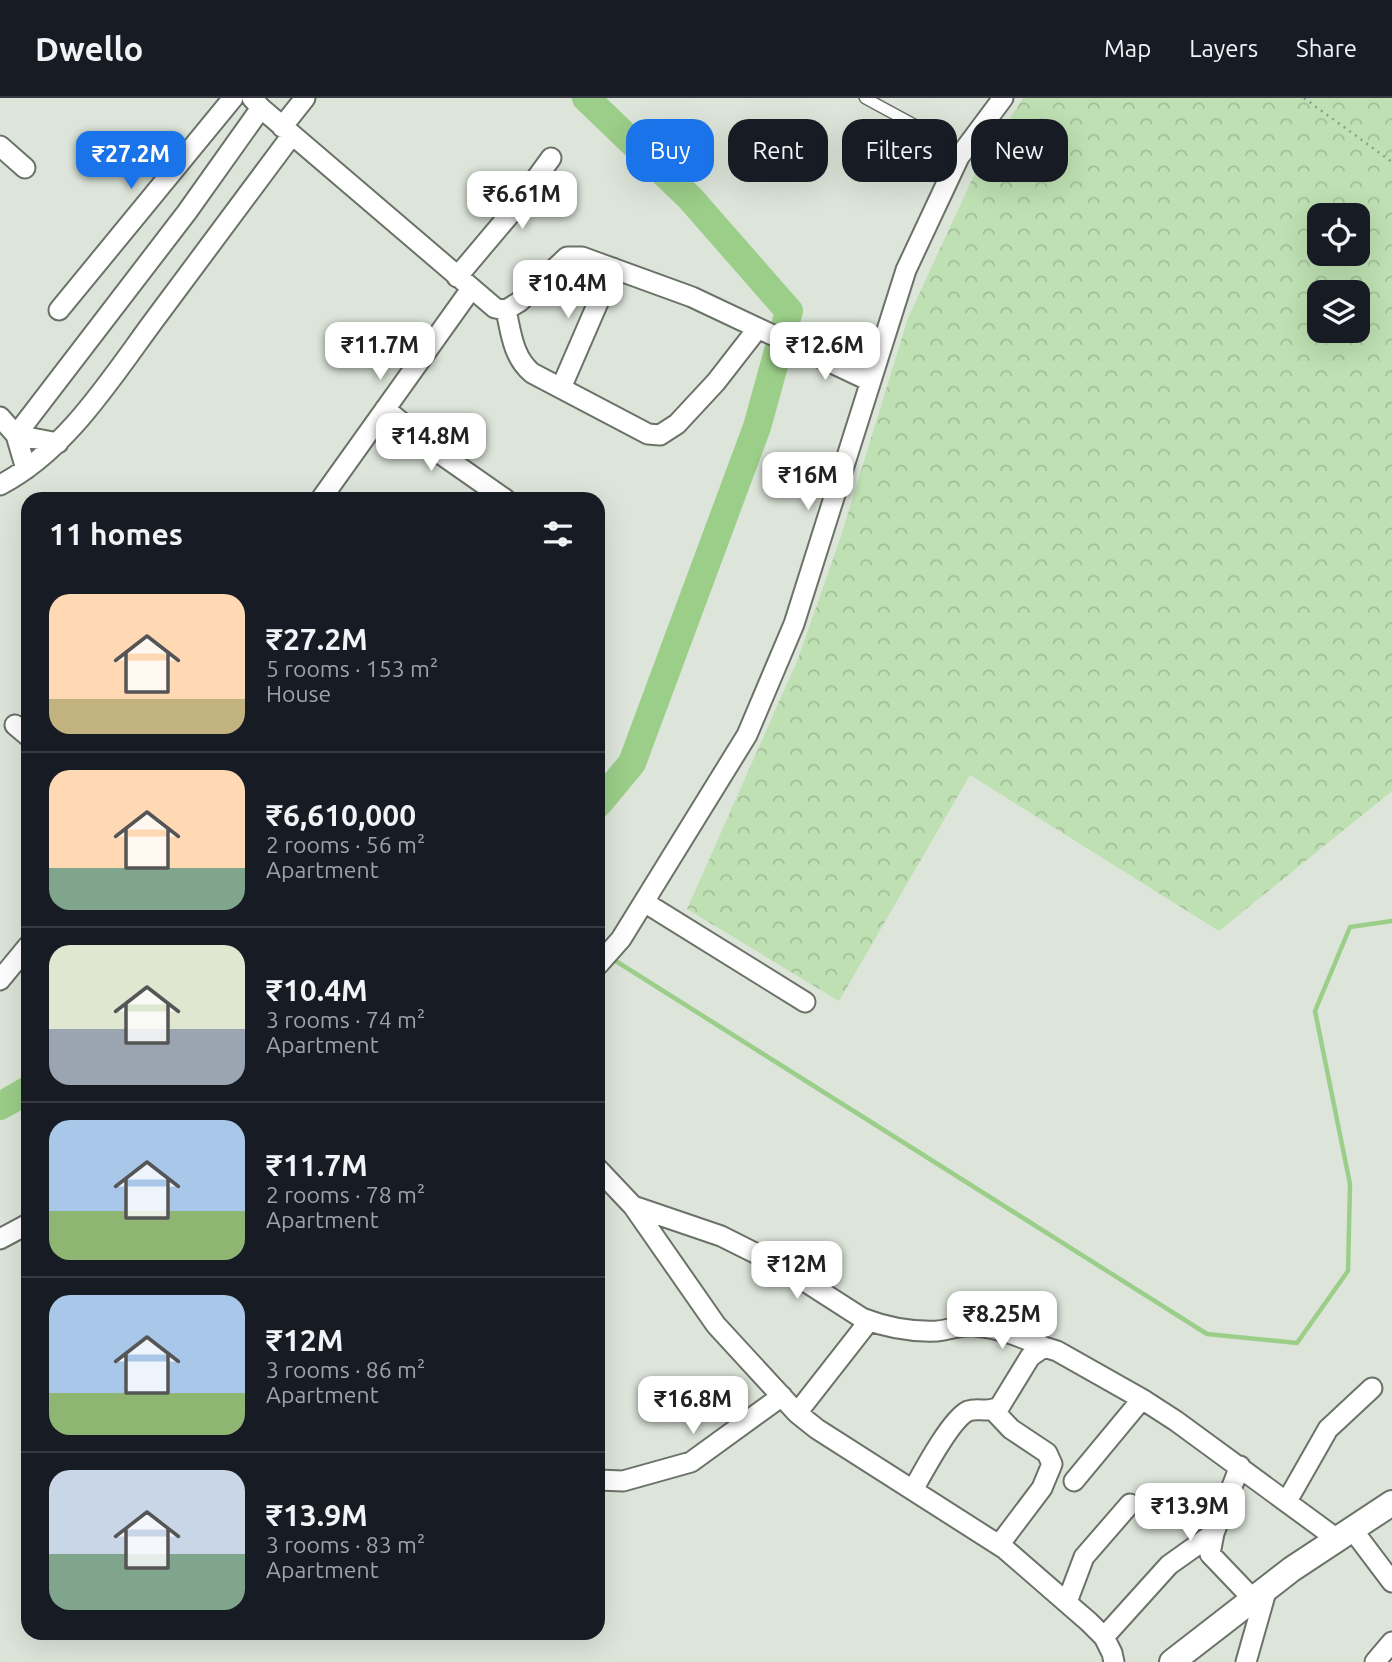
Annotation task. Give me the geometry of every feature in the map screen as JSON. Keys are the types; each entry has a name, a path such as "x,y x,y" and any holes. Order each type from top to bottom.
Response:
{"street":[{"path":"59,310 233,98"},
{"path":"0,485 26,469 58,443 108,381 287,131 305,98"},
{"path":"605,957 621,939 747,735 794,624 906,270 959,157 1003,98"},
{"path":"16,435 187,212 256,103 495,308 506,310 519,302 566,257 582,257 692,298 870,381"},
{"path":"0,146 25,168"},
{"path":"326,492 385,409 464,283 551,158"},
{"path":"561,388 613,268"},
{"path":"506,310 516,352 523,365 532,373 648,434 660,435 677,424 763,330"},
{"path":"385,409 442,455 476,490"},
{"path":"0,417 16,435 26,469"},
{"path":"16,435 58,443"},
{"path":"644,902 805,1002"},
{"path":"1,978 21,954"},
{"path":"605,1176 633,1206 716,1325 797,1413 817,1429 999,1545 1104,1637 1114,1662"},
{"path":"633,1206 721,1236 781,1266 869,1321 914,1330 939,1331 967,1325 977,1326 1007,1331 1058,1351 1142,1399 1287,1501 1344,1534 1392,1583"},
{"path":"0,1239 21,1228"},
{"path":"797,1413 869,1321"},
{"path":"913,1490 945,1437 965,1413 971,1410 994,1411 1000,1406 1030,1356 1044,1347"},
{"path":"1287,1501 1328,1429 1372,1388"},
{"path":"605,1480 623,1481 691,1462 782,1396"},
{"path":"1074,1481 1142,1399"},
{"path":"994,1411 1011,1429 1047,1453 1052,1464 1042,1489 999,1545"},
{"path":"1240,1466 1214,1533 1210,1554 1216,1563 1260,1593"},
{"path":"1184,1658 1260,1593 1392,1503"},
{"path":"1067,1602 1084,1557 1130,1504"},
{"path":"1104,1637 1169,1565 1214,1533"},
{"path":"1246,1662 1260,1593"},
{"path":"1375,1662 1392,1642"}],"lane":[{"path":"865,98 922,130 959,157"}],"path":[{"path":"1304,98 1392,162"}],"green space":[{"path":"1023,98 1392,98 1392,791 1219,931 970,775 839,1001 687,909 798,659 841,536 908,318 971,182 1068,182 1068,119 1010,119"}],"waterway":[{"path":"586,98 690,198 789,311 757,427 632,763 605,796"},
{"path":"611,958 1207,1334 1297,1343 1348,1271 1350,1184 1315,1011 1350,927 1392,921"},
{"path":"0,1106 21,1094"}]}
